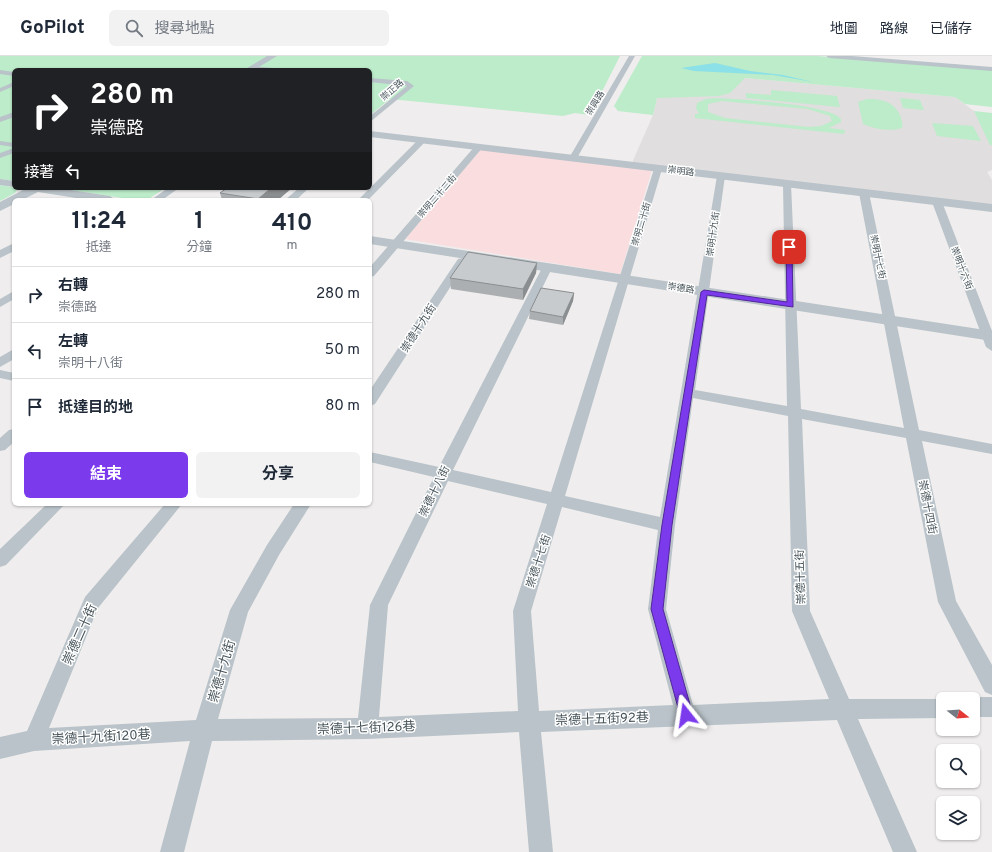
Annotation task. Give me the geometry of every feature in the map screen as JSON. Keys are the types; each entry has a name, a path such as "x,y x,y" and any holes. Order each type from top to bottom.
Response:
{"street":[{"path":"255,68 273,56"},
{"path":"256,68 283,56"},
{"name":"崇興路","path":"573,158 632,56"},
{"path":"830,56 992,69"},
{"path":"0,72 12,74"},
{"name":"崇正路","path":"372,80 407,83 411,86 372,118"},
{"path":"0,90 12,85"},
{"path":"0,120 12,115"},
{"name":"崇明路","path":"372,135 992,208"},
{"path":"365,198 423,140"},
{"path":"0,143 12,145"},
{"name":"崇明二十二街","path":"396,245 479,147"},
{"path":"0,156 12,151"},
{"name":"崇明二十街","path":"625,280 658,169"},
{"name":"崇明十九街","path":"686,715 657,609 667,525 689,392 721,176"},
{"path":"0,182 12,184"},
{"name":"崇德十五街","path":"787,184 801,611 905,852"},
{"path":"17,198 32,190"},
{"path":"46,190 88,198"},
{"path":"159,198 171,190"},
{"path":"292,198 302,190"},
{"name":"崇明十七街","path":"864,193 891,320"},
{"path":"0,207 12,201"},
{"name":"崇明十六街","path":"937,202 990,339"},
{"name":"崇德路","path":"372,240 891,320 990,339"},
{"path":"372,272 396,245"},
{"path":"0,255 12,247"},
{"name":"崇德十九街","path":"372,398 466,255"},
{"name":"崇德十八街","path":"367,728 379,605 546,268"},
{"name":"崇德十七街","path":"541,852 529,721 522,611 625,280"},
{"path":"0,304 12,295"},
{"name":"崇德十四街","path":"891,320 948,602 992,684"},
{"path":"0,363 12,354"},
{"path":"0,374 12,377"},
{"path":"689,392 992,449"},
{"path":"0,446 12,436"},
{"path":"372,457 667,525"},
{"path":"0,560 55,506"},
{"name":"崇德二十街","path":"34,740 91,602 172,506"},
{"name":"崇德十九街","path":"172,852 204,730 239,610 273,550 302,506"},
{"path":"980,707 992,707"},
{"name":"崇德十五街92巷","path":"529,721 843,709 936,708"},
{"name":"崇德十七街126巷","path":"204,730 367,728 529,721"},
{"name":"崇德十九街120巷","path":"0,748 34,740 204,730"}],"shaded area":[{"path":"745,78 955,97 974,111 992,145 992,170 987,172 992,180 992,205 632,163 653,115 657,98"},
{"path":"481,149 652,170 620,274 405,239"}],"green space":[{"path":"0,56 620,56 590,115 575,113 563,116 390,99 372,113 372,68 12,68 12,181 0,179"},
{"path":"642,56 817,56 992,70 992,107 965,104 955,97 745,78 730,93 719,96 657,98 653,115 618,111 614,106"},
{"path":"771,90 837,96 840,107 746,98 746,93 771,95"},
{"path":"715,98 762,101 803,106 834,114 841,119 841,122 829,128 845,130 844,134 695,118 695,114 699,114 696,108 697,103 706,99","holes":["722,101 808,109 830,116 832,121 821,126 809,127 725,118 708,112 708,104"]},
{"path":"900,98 920,100 924,110 903,108"},
{"path":"867,99 882,100 894,107 901,117 902,128 892,130 882,129 863,124 858,102"},
{"path":"974,111 992,113 992,145 990,145"},
{"path":"932,123 973,126 981,141 937,136"},
{"path":"0,185 12,187 12,190 17,190 15,193 0,201"},
{"path":"70,190 162,190 150,198 123,198"}],"water":[{"path":"715,63 813,82 773,75 694,71 681,68"}],"building":[{"path":"224,190 269,190 259,198 220,193"},
{"path":"468,252 537,263 523,289 450,278"},
{"path":"541,288 574,293 563,317 530,311"}],"route":[{"path":"686,715 657,609 667,525 704,292 791,305 789,247"}]}
